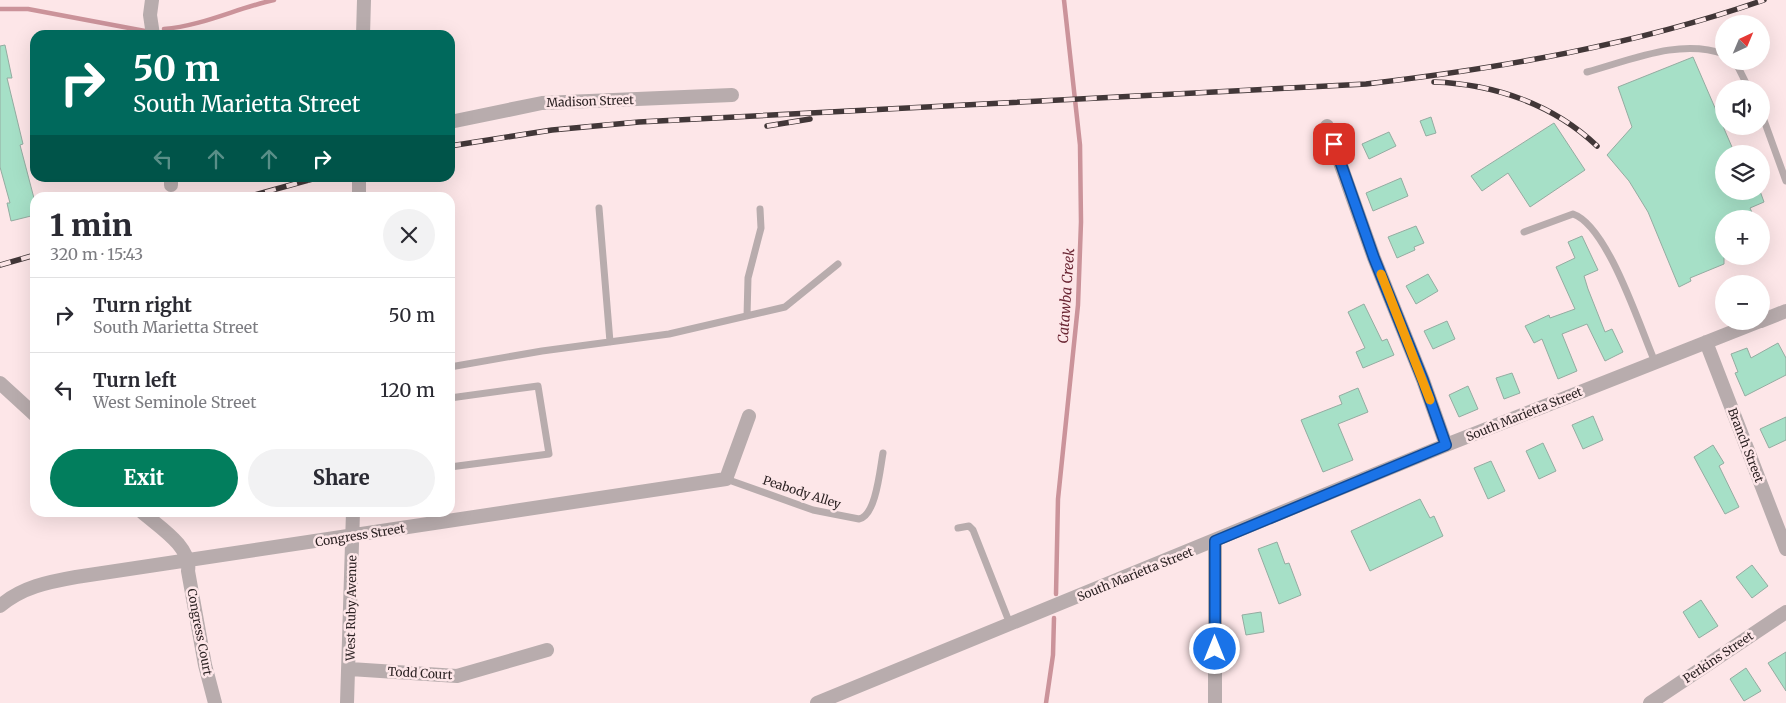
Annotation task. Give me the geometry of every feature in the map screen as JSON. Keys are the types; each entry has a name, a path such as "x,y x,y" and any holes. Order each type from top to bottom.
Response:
{"street":[{"path":"152,0 150,15 152,30"},
{"path":"363,30 364,0"},
{"name":"Madison Street","path":"455,121 542,103 732,96"},
{"path":"1327,126 1374,258 1423,380 1446,445"},
{"name":"South Marietta Street","path":"1770,317 1786,311"},
{"name":"South Marietta Street","path":"817,703 1446,445 1737,330"},
{"name":"Branch Street","path":"1706,342 1786,549"},
{"path":"0,383 30,410"},
{"path":"726,479 749,416"},
{"name":"Congress Street","path":"1,604 27,589 45,582 726,479"},
{"path":"148,517 184,550 190,561"},
{"name":"West Ruby Avenue","path":"347,703 350,669 353,517"},
{"path":"1215,541 1215,703"},
{"name":"Congress Court","path":"190,561 188,570 203,656 215,703"},
{"name":"Perkins Street","path":"1650,703 1786,612"},
{"name":"Todd Court","path":"350,669 457,676 547,650"}],"lane":[{"path":"1587,72 1677,48 1707,48 1715,51"},
{"path":"1769,135 1786,181"},
{"path":"599,208 610,342"},
{"path":"747,316 748,278 761,228 760,209"},
{"path":"1524,232 1573,214 1580,216 1592,227 1608,251 1655,362"},
{"path":"455,366 669,334 785,307 838,264"},
{"path":"455,397 538,386 549,454 455,466"},
{"name":"Peabody Alley","path":"726,479 812,510 859,519 863,518 870,510 883,453"},
{"path":"958,528 968,526 973,530 1010,624"}],"building":[{"path":"5,45 12,78 7,78 23,144 20,145 32,192 30,192 30,216 11,221 7,203 10,203 0,167 0,46"},
{"path":"1693,57 1715,108 1715,135 1727,135 1731,145 1715,145 1715,200 1763,200 1764,202 1750,208 1751,210 1715,210 1715,265 1722,265 1690,278 1691,281 1679,287 1648,212 1629,181 1607,155 1632,127 1618,87"},
{"path":"1431,117 1436,133 1426,136 1420,121"},
{"path":"1554,123 1585,170 1530,207 1508,173 1482,191 1471,176"},
{"path":"1389,132 1396,146 1369,159 1362,144"},
{"path":"1401,178 1408,196 1373,211 1366,193"},
{"path":"1416,226 1424,243 1414,247 1415,250 1397,258 1388,237"},
{"path":"1582,236 1598,270 1584,276 1588,289 1605,332 1612,329 1623,352 1605,361 1587,324 1562,334 1577,371 1558,379 1542,339 1534,343 1525,326 1549,315 1550,318 1575,309 1556,267 1575,258 1568,242"},
{"path":"1428,274 1438,291 1416,304 1406,286"},
{"path":"1364,304 1382,341 1387,339 1394,355 1363,368 1356,352 1365,348 1348,312"},
{"path":"1447,321 1455,339 1433,349 1424,331"},
{"path":"1778,343 1786,358 1786,375 1745,396 1735,373 1738,372 1731,354 1747,348 1751,358"},
{"path":"1512,373 1520,393 1504,399 1496,378"},
{"path":"1468,386 1478,409 1459,417 1449,395"},
{"path":"1358,388 1368,412 1338,424 1353,460 1323,472 1301,420 1342,404 1339,396"},
{"path":"1593,416 1603,440 1583,449 1572,425"},
{"path":"1786,417 1786,440 1769,448 1760,429"},
{"path":"1543,443 1556,471 1539,479 1526,451"},
{"path":"1713,445 1724,463 1719,466 1739,507 1725,514 1694,457"},
{"path":"1491,461 1505,491 1488,499 1474,468"},
{"path":"1420,499 1430,518 1434,516 1443,536 1370,571 1351,531"},
{"path":"1277,542 1285,564 1289,563 1301,595 1279,604 1258,549"},
{"path":"1752,565 1768,586 1752,598 1736,577"},
{"path":"1701,600 1718,626 1699,638 1683,612"},
{"path":"1261,612 1264,632 1246,635 1242,615"},
{"path":"1786,652 1786,691 1768,663"},
{"path":"1746,668 1761,691 1744,701 1730,679"}],"waterway":[{"path":"164,29 206,21 274,0"},
{"name":"Catawba Creek","path":"1056,594 1058,499 1078,305 1081,222 1080,145 1064,0"},
{"path":"0,9 28,9 140,30"},
{"name":"Catawba Creek","path":"1046,703 1053,655 1054,618"}],"railway":[{"path":"455,145 552,130 639,122 1366,84 1417,78 1568,53 1667,30 1764,0"},
{"path":"1434,82 1479,87 1522,99 1561,119 1580,131 1597,146"},
{"path":"767,126 810,119"},
{"path":"266,192 302,182"},
{"path":"0,265 30,256"}],"slow traffic":[{"path":"1381,274 1430,400"}],"route":[{"path":"1215,649 1215,541 1446,445 1423,380 1374,258 1334,144"}]}
